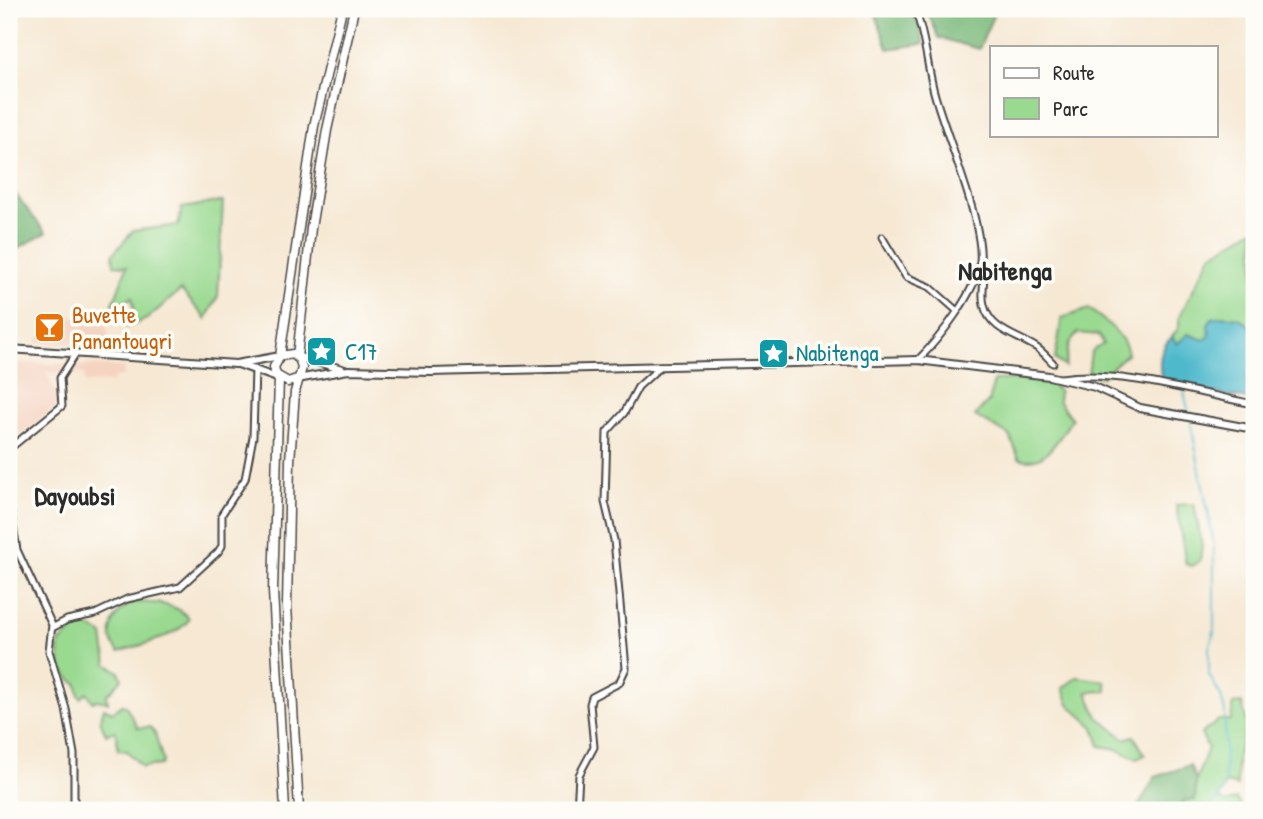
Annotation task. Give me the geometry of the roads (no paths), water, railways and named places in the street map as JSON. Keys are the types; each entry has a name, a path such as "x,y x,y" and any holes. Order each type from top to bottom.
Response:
{"highway":[{"path":"285,810 273,615 272,530 279,378 274,367 280,356 314,126 342,9"},
{"path":"299,810 287,606 290,460 296,379 302,368 297,357 315,203 327,130 354,9"},
{"path":"280,356 288,353 297,357"},
{"path":"279,378 288,382 296,379"}],"street":[{"path":"915,9 933,90 974,222 980,262 984,270 984,305 992,321 1013,337 1037,348 1053,363"},
{"path":"882,237 906,277 930,287 956,310"},
{"path":"918,360 956,310 977,273 980,262"},
{"path":"9,349 236,364 279,378"},
{"path":"9,449 62,406 60,378 76,353"},
{"path":"236,364 280,356"},
{"path":"297,357 348,370"},
{"path":"296,379 348,370 431,372 918,360 980,366 1058,379 1095,387 1140,408 1254,429"},
{"path":"576,810 579,775 594,747 592,697 619,683 626,668 614,540 605,502 607,432 624,412 638,387 662,366"},
{"path":"52,628 67,620 95,614 127,599 180,587 218,552 222,546 222,514 245,479 253,437 254,369"},
{"path":"1058,379 1083,375 1254,404"},
{"path":"9,501 17,550 52,628 49,651 74,754 74,810"}],"water":[{"path":"1212,318 1239,318 1254,329 1254,400 1163,384 1160,359 1167,342 1172,337 1177,344 1188,334 1204,340 1210,336 1208,325"}],"waterway":[{"path":"1184,392 1189,414"},
{"path":"1190,419 1214,544 1214,632 1209,648 1209,675 1221,696 1225,712 1225,783 1219,798 1204,810"}],"place":[{"name":"Buvette Panantougri","path":"49,328"},
{"name":"C17","path":"322,352"},
{"name":"Nabitenga","path":"773,353"}],"district":[{"name":"Nabitenga","path":"1005,271"},
{"name":"Dayoubsi","path":"75,496"}]}
